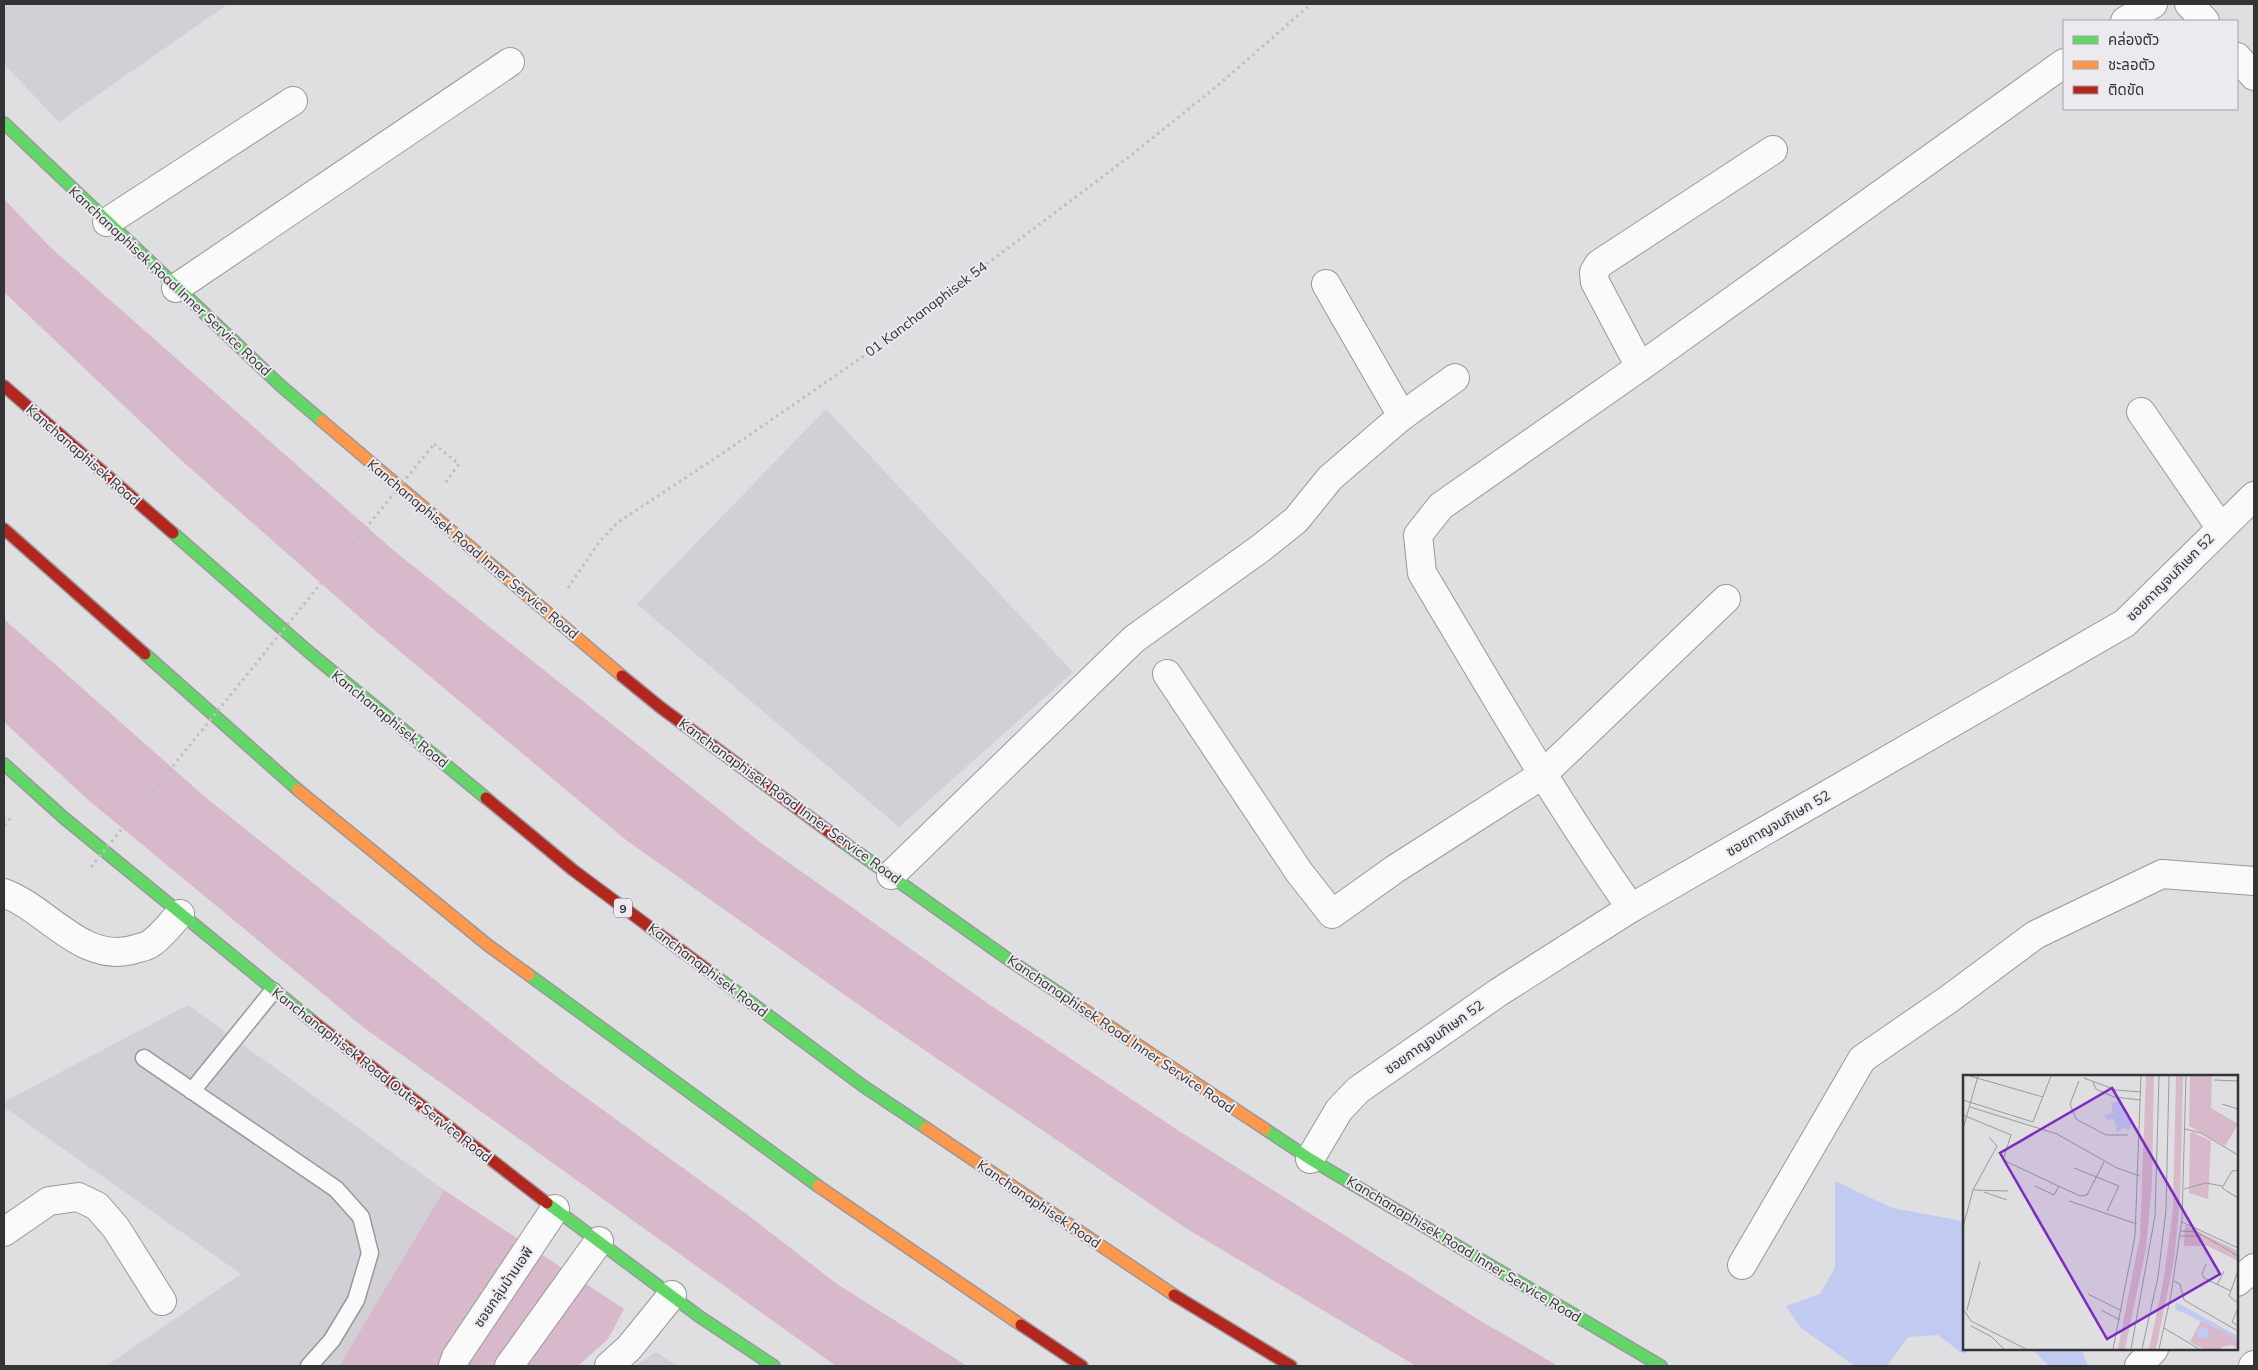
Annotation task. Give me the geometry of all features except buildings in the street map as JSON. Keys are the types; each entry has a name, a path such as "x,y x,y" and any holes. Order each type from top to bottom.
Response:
{"main road":[{"name":"Kanchanaphisek Road Inner Service Road","path":"4,123 281,386 550,616 660,707 784,800 1012,962 1310,1159 1661,1366"},
{"name":"Kanchanaphisek Road","path":"4,386 310,653 573,870 862,1086 1194,1308 1291,1366"},
{"path":"4,529 294,786 489,946 862,1218 1082,1366"},
{"name":"Kanchanaphisek Road Outer Service Road","path":"4,764 64,818 273,991 555,1209 672,1295 774,1366"}],"street":[{"path":"2127,20 2153,4"},
{"path":"2189,4 2204,20"},
{"path":"2238,58 2254,76"},
{"path":"176,288 510,62"},
{"path":"1631,908 1583,840 1542,775 1422,574 1418,535 1441,506 1640,367 2063,64"},
{"path":"107,222 293,101"},
{"path":"1640,367 1595,282 1594,272 1599,264 1774,150"},
{"path":"1326,284 1402,416"},
{"path":"891,875 1134,639 1261,548 1296,520 1330,478 1402,416 1455,378"},
{"path":"2141,412 2220,527"},
{"name":"ซอยกาญจนภิเษก 52","path":"1310,1159 1339,1110 1358,1090 1499,992 1631,908 2124,623 2220,527 2254,496"},
{"path":"1167,674 1299,872 1332,914 1395,870 1542,775 1726,600"},
{"path":"1742,1265 1862,1058 1949,999 2035,935 2162,874 2254,881"},
{"path":"4,893 23,901 74,938 98,951 118,954 149,945 180,914"},
{"path":"4,1232 49,1201 78,1197 97,1206 116,1228 162,1301"},
{"name":"ซอยกลุ่มบ้านเอพี","path":"453,1366 456,1357 555,1209"},
{"path":"509,1366 599,1241"},
{"path":"2238,1281 2254,1268"},
{"path":"609,1366 629,1348 672,1295"},
{"path":"2139,1366 2153,1350"}],"lane":[{"path":"192,1091 273,991"},
{"path":"144,1058 336,1189 361,1216 370,1254 356,1300 332,1340 309,1366"}],"path":[{"name":"01 Kanchanaphisek 54","path":"550,616 590,555 617,523 874,349 1134,154 1222,82 1311,4"},
{"path":"91,868 434,444 459,464 425,510"}],"shaded area":[{"path":"4,4 228,4 59,122 4,64"},
{"path":"4,199 50,247 393,550 761,843 990,1005 1179,1131 1479,1320 1558,1366 1416,1366 1184,1227 866,1010 626,840 373,629 181,460 4,292"},
{"path":"826,409 1073,672 899,827 637,604"},
{"path":"4,619 205,797 548,1070 749,1216 837,1284 967,1366 836,1366 363,1027 87,799 4,722"},
{"path":"188,1005 444,1190 339,1366 106,1366 241,1274 4,1107 4,1102"},
{"path":"444,1190 624,1309 608,1339 578,1366 339,1366"},
{"path":"656,1352 677,1366 635,1366"}],"water":[{"path":"1835,1181 1892,1208 1963,1221 1963,1350 1971,1350 1963,1354 1938,1335 1908,1337 1887,1366 1855,1366 1801,1328 1786,1306 1820,1294 1835,1268"},
{"path":"2033,1350 2081,1350 2088,1366 2049,1366"}],"traffic: fast":[{"path":"4,123 281,386 322,421"},
{"path":"173,533 310,653 486,798"},
{"path":"145,654 298,790"},
{"path":"4,764 64,818 311,1020"},
{"path":"843,842 1012,962 1077,1005"},
{"path":"706,969 863,1086 926,1128"},
{"path":"529,975 818,1186"},
{"path":"1265,1129 1310,1159 1661,1366"},
{"path":"547,1203 700,1317 774,1366"}],"traffic: slow":[{"path":"322,421 622,676"},
{"path":"298,790 489,946 529,975"},
{"path":"1077,1005 1265,1129"},
{"path":"926,1128 1174,1295"},
{"path":"818,1186 1021,1325"}],"traffic: jam":[{"path":"4,386 173,533"},
{"path":"4,529 145,654"},
{"path":"622,676 660,707 843,842"},
{"path":"486,798 573,870 706,969"},
{"path":"311,1020 547,1203"},
{"path":"1174,1295 1291,1366"},
{"path":"1021,1325 1082,1366"}]}
